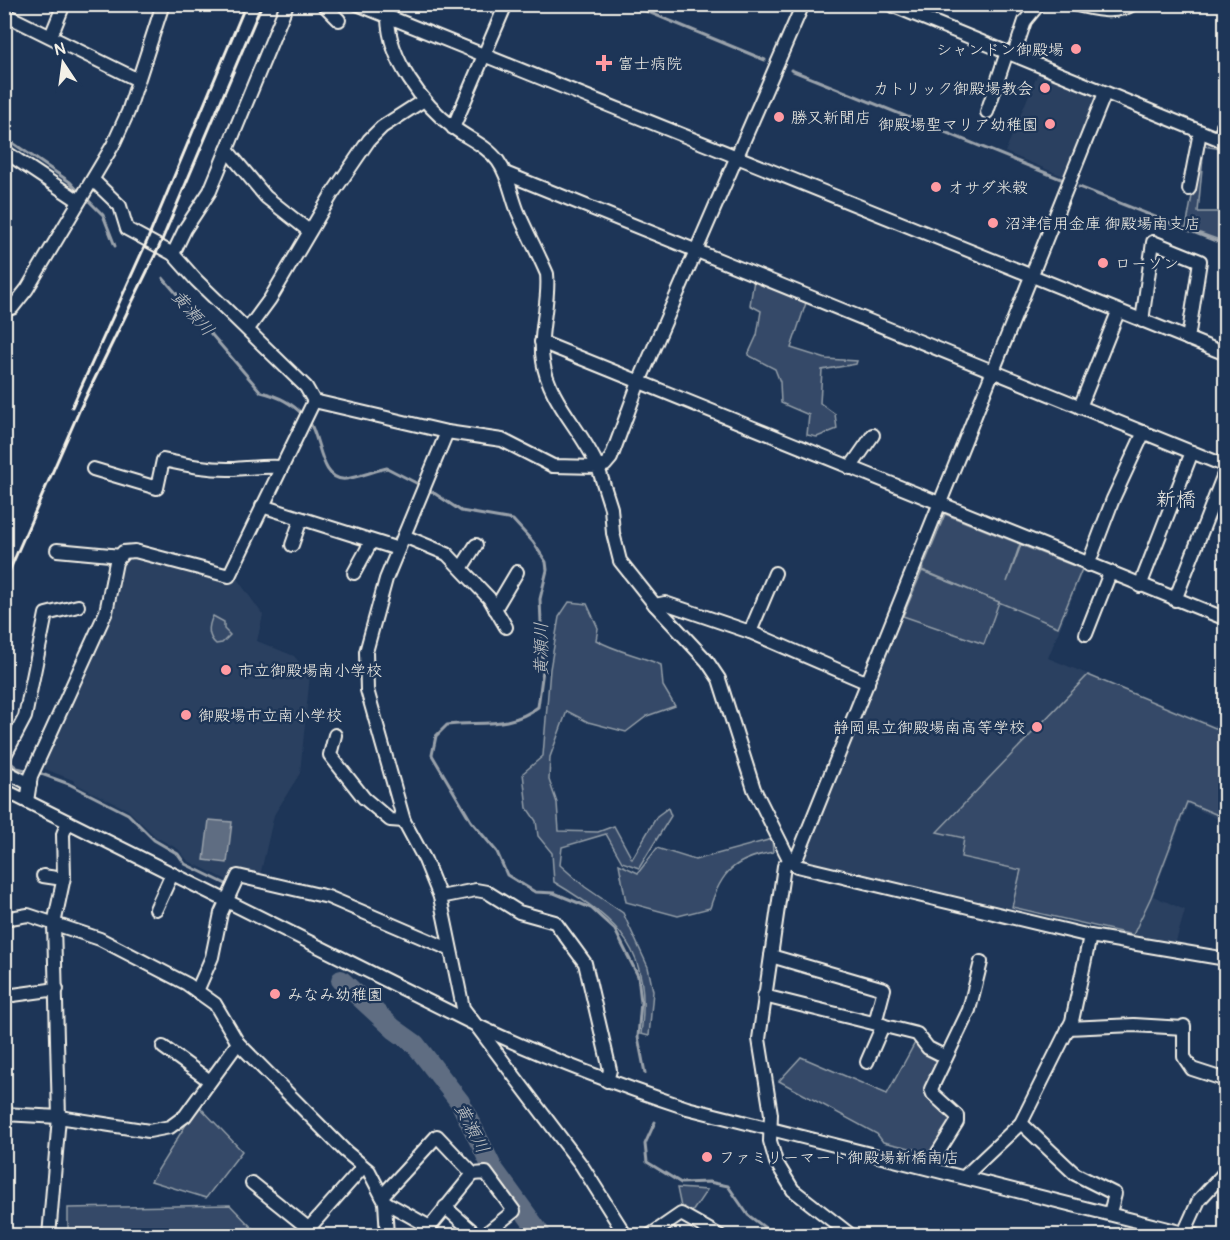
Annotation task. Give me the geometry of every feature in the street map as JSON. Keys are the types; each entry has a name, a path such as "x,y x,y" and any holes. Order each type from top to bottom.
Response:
{"street":[{"path":"51,36 64,4"},
{"path":"4,310 12,308 27,289 91,183 128,112 163,4"},
{"path":"174,254 185,229 210,191 287,4"},
{"path":"357,4 1226,354"},
{"path":"453,128 506,4"},
{"path":"312,405 447,432 502,440 553,466 598,467 605,465 611,458 639,382 803,4"},
{"path":"888,4 1223,141 1226,113"},
{"path":"987,112 1024,21 1039,4"},
{"path":"1073,4 1100,10 1123,9 1134,4"},
{"path":"324,5 339,20"},
{"path":"4,14 138,80"},
{"path":"388,18 388,34 410,79 424,100 453,128 488,150 505,173 517,210 547,274 541,342 543,363 551,388 582,435 598,467 611,508 613,533 621,561 655,605 707,661 719,679 754,789 790,861 797,866 1090,936 1226,959"},
{"path":"852,1236 793,1190 776,1162 770,1142 771,1114 760,1048 764,996 784,866 798,855 1105,93"},
{"path":"248,329 270,299 309,231 369,140 382,127 424,100"},
{"path":"1189,189 1200,132"},
{"path":"227,150 266,197 309,231"},
{"path":"4,151 80,201"},
{"path":"505,173 1226,467 1175,600"},
{"path":"27,801 37,764 106,612 116,562 123,552 135,551 229,576 312,405 306,387 196,280 174,254 127,229 120,206 91,183"},
{"path":"1142,321 1153,242 1200,261 1188,339"},
{"path":"1080,407 1118,312"},
{"path":"541,342 1226,619"},
{"path":"447,432 386,579 366,652 367,690 404,821 425,860 440,897 463,1008 582,1166 626,1236"},
{"path":"1088,565 1113,498 1144,432"},
{"path":"850,468 873,435"},
{"path":"1140,586 1192,452"},
{"path":"93,469 157,488 163,460 194,466 233,469 255,466 281,467"},
{"path":"262,506 398,549"},
{"path":"292,545 302,519"},
{"path":"404,536 447,554 462,567 506,627"},
{"path":"354,573 370,542"},
{"path":"462,567 476,545"},
{"path":"57,550 121,556"},
{"path":"495,609 518,572"},
{"path":"750,632 775,573"},
{"path":"1086,633 1110,573"},
{"path":"655,605 664,603 750,632 868,683"},
{"path":"4,757 24,717 46,614 78,606"},
{"path":"335,735 330,755 364,798 390,820 404,821"},
{"path":"4,768 5,771 31,780"},
{"path":"4,790 539,1055 687,1108 1190,1234 1199,1200 1226,1171"},
{"path":"49,1236 59,1117 54,924 63,879 63,834 68,822"},
{"path":"156,909 171,874"},
{"path":"43,876 63,879"},
{"path":"197,991 212,957 220,912 238,876 328,897 449,949"},
{"path":"440,897 476,890 487,892 519,912 555,922 585,963 610,1070 607,1081"},
{"path":"4,919 28,915 100,939 197,991 215,1005 238,1043 369,1171 384,1199 387,1236"},
{"path":"965,1176 1021,1123 1068,1028 1090,936"},
{"path":"771,956 884,989 879,1024 867,1062"},
{"path":"929,1167 957,1122 957,1116 933,1094 931,1089 960,1034 969,1010 981,962"},
{"path":"4,993 57,989"},
{"path":"764,996 916,1034 928,1048 946,1057"},
{"path":"1068,1028 1134,1025 1184,1027 1184,1057 1192,1070 1226,1080"},
{"path":"4,1114 59,1117 149,1131 170,1127 185,1116 238,1043"},
{"path":"163,1047 210,1081"},
{"path":"1021,1123 1075,1174 1115,1194 1110,1213"},
{"path":"384,1199 438,1136 472,1174"},
{"path":"252,1183 314,1232 363,1167"},
{"path":"384,1199 430,1227 472,1174 486,1173 514,1211 483,1236"},
{"path":"445,1207 478,1236"},
{"path":"649,1236 681,1214 720,1236"},
{"path":"1152,1225 1163,1236"}],"shaded area":[{"name":"御殿場聖マリア幼稚園","path":"1038,73 1096,95 1063,176 1005,152"},
{"path":"1203,137 1223,146 1221,149 1204,146 1198,212 1219,212 1225,158 1225,242 1186,228"},
{"path":"754,280 806,303 791,348 826,359 857,361 856,364 822,370 820,403 835,414 837,429 817,437 807,435 809,415 781,403 780,382 775,369 748,355 757,335 761,311 750,305"},
{"name":"静岡県立御殿場南高等学校","path":"944,513 1084,568 1048,658 1225,730 1225,822 1188,805 1153,896 1185,910 1175,945 802,861"},
{"path":"945,514 1020,544 1007,582 1021,545 1082,569 1058,627 922,570"},
{"name":"御殿場市立南小学校","path":"140,557 235,576 263,615 257,641 294,656 310,675 300,773 274,815 260,876 236,869 229,881 188,861 178,849 156,837 128,810 76,784 73,780 45,769 44,762 101,641 121,567 128,560"},
{"path":"922,571 999,602 984,644 903,616"},
{"path":"569,602 587,604 598,628 596,640 661,665 663,686 675,706 647,716 626,732 588,722 567,711 550,757 549,780 557,803 559,831 598,832 614,826 632,859 657,816 668,808 671,816 639,868 622,862 606,834 562,847 560,865 585,887 623,913 648,967 653,991 649,1036 641,1034 643,1005 641,981 636,960 627,942 597,911 554,882 552,853 538,836 536,821 527,808 523,773 543,756 550,669 559,617"},
{"path":"213,616 224,622 224,629 230,635 222,643 216,644 210,634 209,627"},
{"path":"1088,675 1225,732 1225,818 1187,802 1151,897 1133,935 1012,907 1021,870 961,857 964,838 937,832"},
{"path":"209,820 232,822 227,863 204,860"},
{"path":"772,839 773,852 749,858 731,869 719,885 710,908 678,916 626,902 619,864 638,873 657,848 695,860"},
{"path":"916,1041 940,1062 933,1094 955,1117 932,1153 883,1142 877,1134 779,1081 801,1057 887,1094"},
{"path":"198,1105 242,1151 206,1198 151,1181"},
{"path":"677,1188 707,1190 692,1212 681,1207"},
{"path":"230,1205 259,1235 68,1235 68,1208"}],"waterway":[{"path":"629,4 765,60"},
{"path":"791,70 1061,179"},
{"name":"黄瀬川","path":"4,137 70,182 80,193"},
{"path":"1079,187 1226,245"},
{"name":"黄瀬川","path":"85,197 103,215 115,246"},
{"name":"黄瀬川","path":"163,278 261,392 284,400 303,415"},
{"name":"黄瀬川","path":"308,420 326,466 337,478 346,479 387,468 422,486"},
{"name":"黄瀬川","path":"428,489 461,511 513,520 533,542 546,562 547,570 540,599 543,670 538,707 516,719 494,723 447,725 436,736 432,755 471,821 497,852 507,875 535,892 554,893 591,908 615,930 638,976 641,1002 638,1037 645,1073"},
{"path":"12,764 17,768 30,771"},
{"path":"36,772 69,784 128,814 154,840 178,854 185,864 226,884"},
{"name":"黄瀬川","path":"341,980 394,1029 415,1044 460,1102 492,1167 542,1236"},
{"name":"黄瀬川","path":"655,1122 645,1144 647,1162 681,1183 709,1182 728,1186 748,1215 776,1236"}],"railway":[{"path":"72,407 147,241 246,4"},
{"path":"4,583 80,409 159,247 262,4"}],"place":[{"name":"シャンドン御殿場","path":"1076,49"},
{"name":"富士病院","path":"604,63"},
{"name":"カトリック御殿場教会","path":"1045,88"},
{"name":"勝又新聞店","path":"779,117"},
{"name":"御殿場聖マリア幼稚園","path":"1050,124"},
{"name":"オサダ米穀","path":"936,187"},
{"name":"沼津信用金庫 御殿場南支店","path":"993,223"},
{"name":"ローソン","path":"1103,263"},
{"name":"市立御殿場南小学校","path":"226,670"},
{"name":"御殿場市立南小学校","path":"186,715"},
{"name":"静岡県立御殿場南高等学校","path":"1037,727"},
{"name":"みなみ幼稚園","path":"275,994"},
{"name":"ファミリーマート御殿場新橋南店","path":"707,1157"}],"district":[{"name":"新橋","path":"1176,499"}]}
